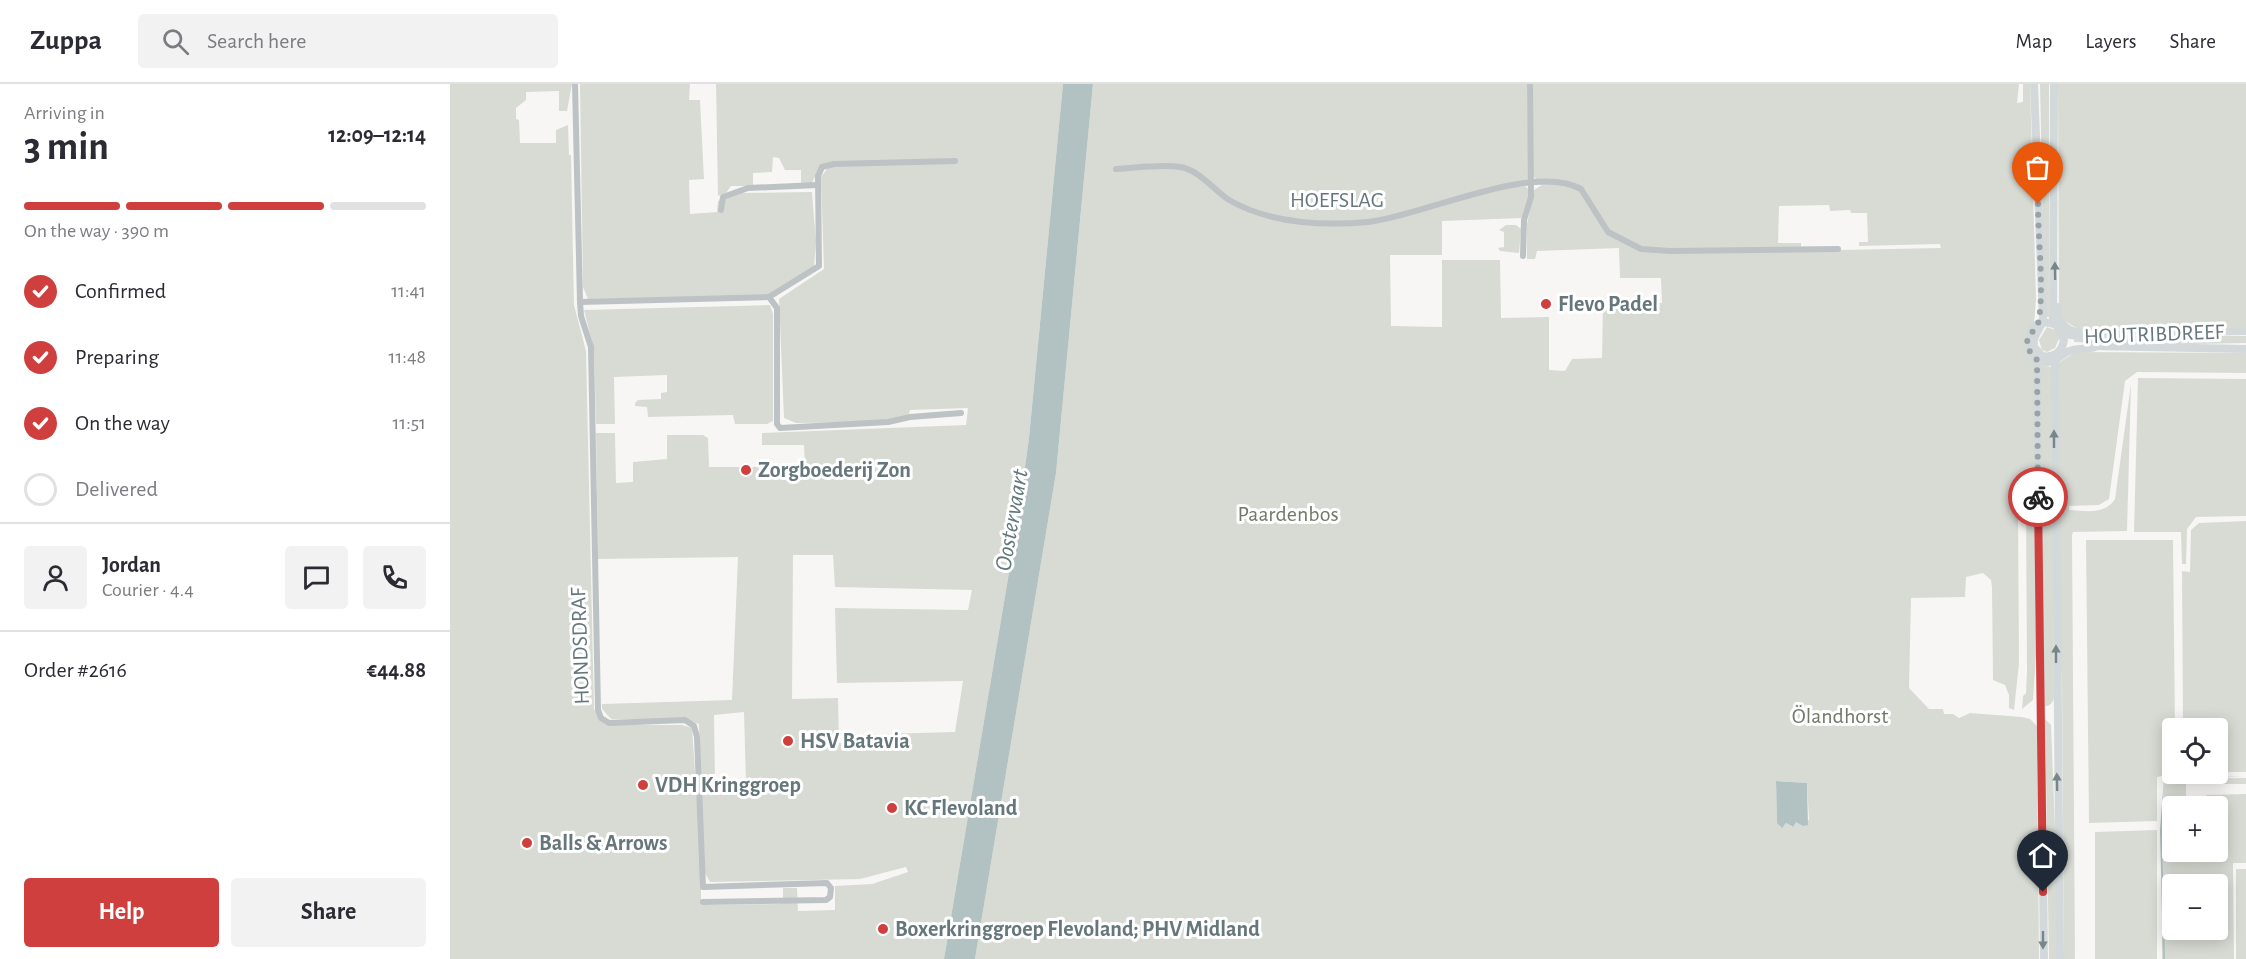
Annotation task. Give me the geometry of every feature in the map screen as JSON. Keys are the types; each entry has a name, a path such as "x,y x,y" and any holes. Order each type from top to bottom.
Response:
{"main road":[{"path":"2034,84 2041,297 2040,323 2034,336 2034,347 2042,356 2055,358"},
{"path":"2054,84 2057,315 2065,327 2072,331 2095,334"},
{"path":"2037,360 2055,358 2063,351 2063,334 2053,323 2052,306 2055,291"},
{"path":"2043,959 2037,360 2030,351 2028,342 2029,334 2040,323 2053,323"},
{"name":"HOUTRIBDREEF","path":"2063,334 2076,337 2095,334 2246,332"},
{"name":"HOUTRIBDREEF","path":"2063,351 2074,345 2246,348"},
{"path":"2055,358 2060,959"}],"street":[{"name":"HONDSDRAF","path":"575,84 580,302 581,316 591,347 598,710 601,718 609,723 685,720 694,726 697,737 703,887 827,883 831,888 830,897 826,900 703,902"},
{"path":"1523,256 1524,223 1532,183 1530,84"},
{"path":"580,302 769,297 819,266 818,176 822,167 834,164 955,161"},
{"name":"HOEFSLAG","path":"1116,169 1181,167 1241,206 1281,218 1331,223 1383,220 1504,186 1532,183 1562,184 1581,189 1608,232 1641,249 1670,251 1838,249"},
{"path":"721,210 723,198 736,191 818,185"},
{"path":"769,297 777,308 777,424 780,428 888,422 909,417 961,413"}],"green space":[{"path":"450,84 572,84 567,111 559,111 559,91 526,92 526,100 516,108 516,119 519,120 520,143 556,143 556,130 568,125 569,155 571,155 574,305 586,351 594,709 600,720 614,725 682,725 692,728 700,844 699,724 688,721 611,719 602,709 602,704 732,700 738,557 598,559 596,433 615,433 616,483 633,482 633,462 667,459 667,435 703,435 708,438 709,467 805,467 804,445 762,445 762,433 966,425 968,408 910,410 909,414 878,422 796,423 784,418 779,299 824,269 821,177 832,162 819,168 812,183 801,185 801,170 785,170 779,158 773,157 772,172 753,173 753,186 731,186 726,193 718,196 716,84 1063,84 1029,438 1017,525 944,959 450,959","holes":["793,555 833,555 835,587 972,590 968,610 835,608 837,683 963,681 955,732 844,735 844,743 839,743 838,698 792,699","744,712 746,785 722,787 715,781 714,715","701,866 710,882 860,879 906,867 908,872 872,884 835,886 835,910 798,911 797,888 783,888 783,900 779,904 701,905"]},
{"path":"580,84 690,84 689,100 700,100 704,179 689,180 690,214 717,212 718,201 736,193 812,192 816,242 814,267 768,296 588,299 583,287"},
{"name":"Paardenbos","path":"1093,84 1527,84 1529,176 1525,186 1528,189 1528,202 1522,218 1442,221 1442,255 1390,255 1391,326 1442,327 1442,260 1500,260 1501,318 1549,317 1549,370 1565,371 1572,359 1602,358 1603,304 1662,303 1661,278 1620,278 1619,248 1537,251 1535,259 1527,259 1527,224 1534,190 1542,185 1533,176 1533,84 2019,84 2017,103 2023,102 2023,84 2030,84 2036,299 2034,324 2037,641 2033,700 2022,709 2023,696 2026,693 2027,669 2026,506 2018,506 2019,663 2014,710 2009,708 2009,695 2005,685 1993,680 1992,587 1991,580 1983,573 1966,577 1965,597 1911,598 1909,688 1929,709 1943,709 1944,714 1953,714 1959,718 1970,713 2022,717 2030,719 2037,726 2039,959 975,959 1056,473","holes":["1829,205 1830,211 1850,210 1851,213 1867,213 1868,242 1859,242 1859,246 1940,244 1941,248 1839,250 1801,247 1801,243 1778,243 1779,206","1776,781 1807,783 1809,820 1795,822 1792,827 1786,823 1784,825 1777,823"]},
{"path":"2040,84 2049,84 2049,317 2045,317"},
{"path":"2058,84 2246,84 2246,327 2080,330 2063,320 2059,310"},
{"path":"1506,225 1516,225 1521,229 1519,253 1500,251 1498,248 1504,247 1504,232 1499,230"},
{"path":"770,305 773,314 773,421 767,424 735,424 733,415 648,417 647,407 635,406 635,403 638,400 661,399 661,393 667,392 667,375 614,377 615,424 596,424 594,349 584,310"},
{"path":"2047,327 2055,330 2059,339 2055,348 2047,352 2042,350 2039,340"},
{"path":"2154,335 2246,336 2246,343 2143,345 2074,342 2074,338"},
{"path":"2075,352 2246,353 2246,373 2137,372 2125,381 2109,499 2099,505 2069,506 2069,510 2095,511 2106,508 2115,499 2131,384 2127,531 2073,532 2072,535 2075,959 2064,959 2062,676 2058,655 2059,363"},
{"path":"2040,365 2052,367 2054,698 2047,706 2043,706"},
{"path":"2138,378 2246,379 2246,516 2196,517 2187,529 2186,564 2182,564 2181,532 2134,532"},
{"path":"2246,521 2246,772 2228,772 2228,718 2183,718 2182,571 2190,572 2191,530 2199,523"},
{"path":"2086,540 2173,540 2175,718 2162,718 2162,776 2157,777 2157,821 2089,823"},
{"path":"2045,719 2051,725 2060,959 2049,959"},
{"path":"2228,778 2246,778 2246,784 2228,784"},
{"path":"2164,784 2186,784 2186,796 2164,796"},
{"path":"2246,794 2246,863 2233,863 2234,959 2162,959 2162,940 2228,940 2228,874 2163,874 2163,862 2228,862 2228,796 2206,795"},
{"path":"2157,830 2157,959 2095,959 2095,832"},
{"path":"2236,869 2246,869 2246,959 2236,959"}],"shaded area":[{"path":"1063,84 1093,84 1056,473 975,959 944,959 1017,525 1029,438"},
{"path":"1776,781 1807,783 1808,825 1803,826 1796,822 1793,827 1786,823 1782,828 1777,823"},
{"path":"2162,804 2162,830 2160,830"}],"waterway":[{"path":"2161,830 2164,959"}],"way so far":[{"path":"2038,204 2041,297 2038,324 2029,334 2028,342 2030,351 2037,360 2038,497"}],"place":[{"name":"Flevo Padel","path":"1546,304"},
{"name":"Zorgboederij Zon","path":"746,470"},
{"name":"HSV Batavia","path":"788,741"},
{"name":"VDH Kringgroep","path":"643,785"},
{"name":"KC Flevoland","path":"892,808"},
{"name":"Balls & Arrows","path":"527,843"},
{"name":"Boxerkringgroep Flevoland; PHV Midland","path":"883,929"}],"route":[{"path":"2038,497 2043,892"}],"water label":[{"name":"Oostervaart","path":"1012,520"}],"park label":[{"name":"Ölandhorst","path":"1840,716"}]}
